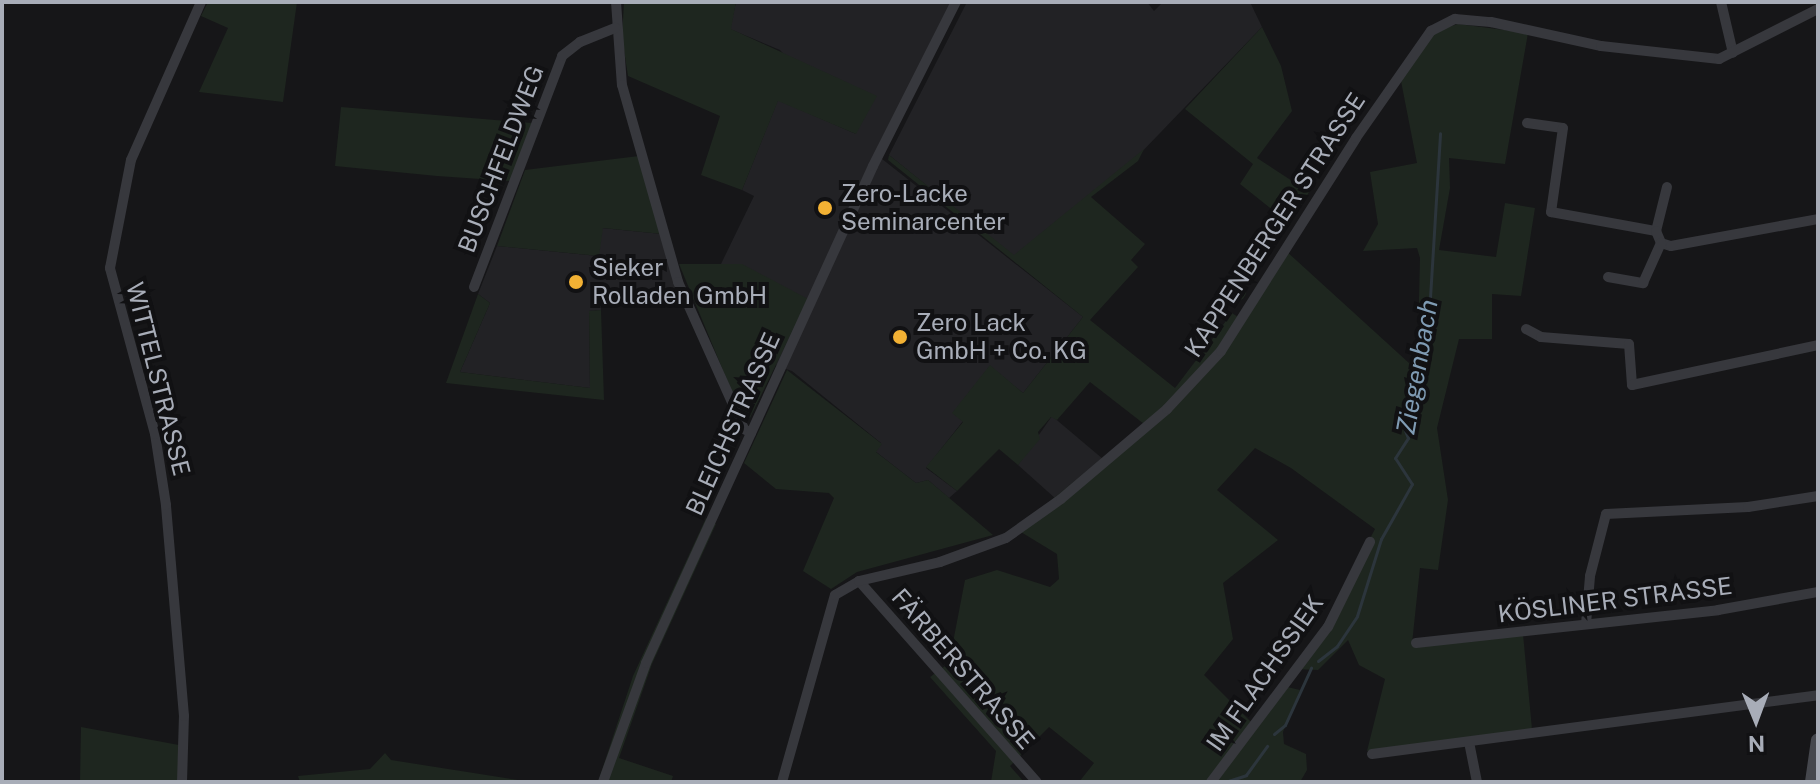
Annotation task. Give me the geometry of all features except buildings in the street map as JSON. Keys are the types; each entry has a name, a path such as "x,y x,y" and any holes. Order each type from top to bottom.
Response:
{"main road":[{"path":"1812,782 1818,740"}],"street":[{"name":"WITTELSTRASSE","path":"182,782 184,716 166,505 155,434 110,268 131,160 201,2"},
{"path":"616,2 615,28 622,85 678,282 744,429 751,433"},
{"name":"BLEICHSTRASSE","path":"603,782 646,663 873,166 956,2"},
{"path":"1721,2 1733,53"},
{"name":"KAPPENBERGER STRASSE","path":"782,782 829,610 840,590 859,581 961,556 1006,538 1061,499 1167,409 1221,351 1407,61 1441,24 1455,19 1491,22 1601,46 1702,59 1733,53 1818,9"},
{"name":"BUSCHFELDWEG","path":"474,287 562,56 580,42 615,28"},
{"path":"1527,123 1563,128 1551,212 1656,231"},
{"path":"1608,277 1643,283 1661,243 1656,231 1667,187"},
{"path":"1661,243 1671,246 1818,219"},
{"path":"1526,329 1541,337 1629,344 1632,385 1818,345"},
{"path":"1586,624 1590,576 1606,514 1748,507 1818,496"},
{"name":"IM FLACHSSIEK","path":"1211,782 1328,627 1370,542"},
{"name":"FÄRBERSTRASSE","path":"859,581 1037,782"},
{"name":"KÖSLINER STRASSE","path":"1416,643 1586,624 1818,592"},
{"path":"1372,754 1818,695"},
{"path":"1469,742 1477,782"}],"shaded area":[{"path":"208,2 297,2 283,102 199,92 228,28 201,16"},
{"path":"624,2 736,2 731,29 877,96 856,134 778,101 742,190 701,175 720,116 628,76 622,37"},
{"path":"736,2 954,2 877,155 1083,317 1023,393 990,366 953,413 963,421 926,468 957,491 949,498 928,480 916,483 875,451 881,443 792,371 777,366 721,264 754,196 742,190 778,100 856,134 780,50 730,29"},
{"path":"967,2 1147,2 1154,11 1163,2 1250,2 1262,27 1135,159 1014,256 889,155"},
{"path":"1458,24 1528,33 1505,164 1449,158 1450,188 1439,250 1496,257 1505,203 1535,208 1521,296 1492,294 1492,339 1459,339 1437,428 1448,500 1438,570 1420,568 1412,644 1523,634 1532,729 1367,751 1385,679 1359,665 1348,640 1318,670 1295,669 1310,653 1375,529 1291,468 1255,448 1217,490 1278,540 1223,583 1233,639 1204,675 1256,727 1283,686 1300,690 1283,732 1284,744 1306,754 1307,770 1300,782 1079,782 1094,763 1049,727 1010,766 1024,782 991,782 996,751 930,677 949,663 965,580 997,570 1050,587 1059,579 1057,554 1016,529 1144,424 1090,382 1057,420 1051,417 1038,432 1040,439 1018,465 999,449 957,491 926,467 963,422 952,413 990,365 1023,393 1083,317 888,160 889,155 1014,255 1144,149 1138,161 1091,197 1145,244 1131,260 1138,267 1090,320 1175,388 1232,313 1238,317 1285,250 1409,363 1418,339 1420,258 1417,248 1363,251 1378,224 1370,172 1417,163 1400,76 1432,32"},
{"path":"1262,27 1281,66 1292,111 1257,158 1309,192 1290,224 1240,184 1253,164 1185,109"},
{"path":"341,107 532,123 511,181 437,176 335,166"},
{"path":"639,156 662,234 603,228 599,256 497,246 525,170"},
{"path":"602,228 662,234 681,296 601,289 601,310 589,311 590,388 460,372 490,303 478,294 497,246 598,256"},
{"path":"679,264 742,264 808,299 750,418 739,409"},
{"path":"1237,283 1246,292 1237,301 1228,292"},
{"path":"478,294 490,303 460,372 590,388 589,311 601,310 604,400 446,383"},
{"path":"787,370 882,444 876,452 916,483 928,480 993,535 857,572 831,589 803,571 834,498 829,493 776,489 744,463"},
{"path":"1052,416 1103,459 1056,499 1018,465"},
{"path":"706,518 716,524 652,664 619,758 673,776 671,782 598,782 633,676"},
{"path":"81,727 179,745 178,782 80,782"},
{"path":"385,753 391,760 531,782 300,782 298,776 370,769"}],"waterway":[{"name":"Ziegenbach","path":"1318,661 1337,646 1357,616 1381,539 1412,484 1395,458 1408,438 1404,428 1429,314 1440,133"},
{"name":"Ziegenbach","path":"1274,734 1285,725 1311,668"},
{"name":"Ziegenbach","path":"1225,782 1246,775 1267,746"}],"place":[{"name":"Zero-Lacke Seminarcenter","path":"825,208"},
{"name":"Sieker Rolladen GmbH","path":"576,282"},
{"name":"Zero Lack GmbH + Co. KG","path":"900,337"}]}
